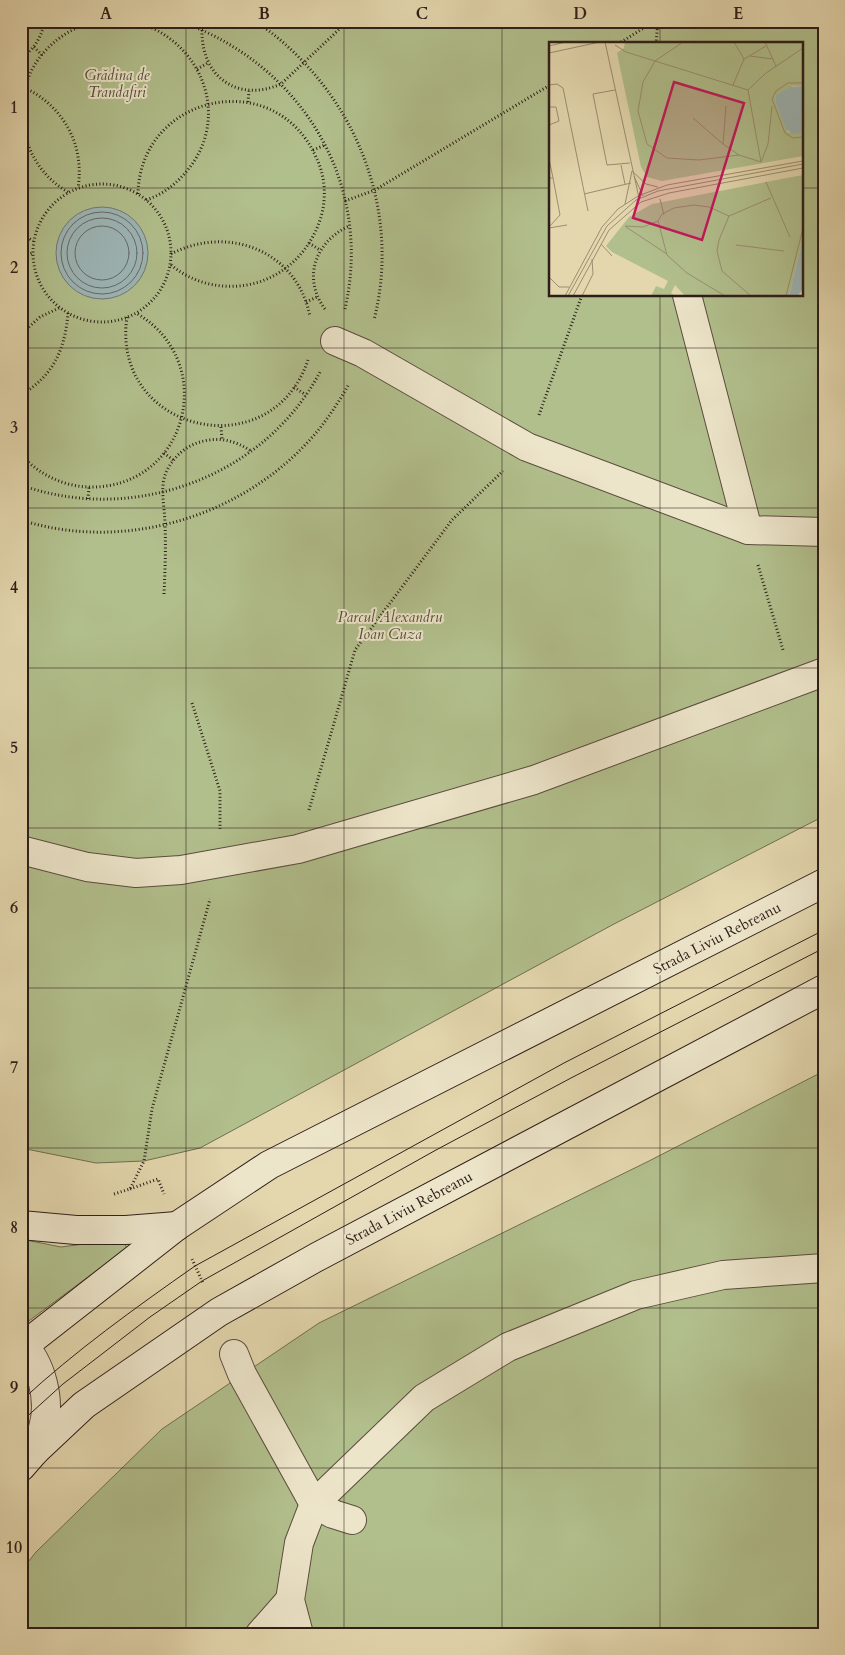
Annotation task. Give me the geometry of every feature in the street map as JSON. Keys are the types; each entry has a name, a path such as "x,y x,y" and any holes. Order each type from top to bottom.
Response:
{"street":[{"path":"687,296 748,530"},
{"path":"338,332 363,353 527,447 748,530 824,532"},
{"path":"21,850 87,866 136,873 181,870 298,849 534,780 824,672"},
{"name":"Strada Liviu Rebreanu","path":"22,1346 177,1226 269,1165 824,883"},
{"name":"Strada Liviu Rebreanu","path":"28,1459 84,1405 219,1312 317,1257 824,989"},
{"path":"21,1225 76,1230 126,1230 177,1226"},
{"path":"299,1634 290,1600 299,1542 314,1504 424,1398 508,1347 636,1295 723,1276 824,1268"},
{"path":"22,1346 38,1368 45,1391 33,1414"},
{"path":"234,1354 242,1374 314,1504 333,1514 352,1520"},
{"path":"33,1414 53,1416 84,1405"},
{"path":"28,1459 44,1426 33,1414"},
{"path":"260,1634 290,1600"}],"path":[{"path":"21,25 33,21"},
{"path":"21,58 34,47 42,34 45,21"},
{"path":"68,192 51,180 36,162 30,151 23,129 23,87 42,54 63,35 95,21"},
{"path":"132,21 154,28 174,41 190,58 197,69 208,104 205,138 196,160 172,186 146,200"},
{"path":"21,485 59,496 88,499 130,498 188,486 209,476 240,459 277,430 306,395 322,367 338,332 347,295 350,272 349,226 345,201 325,145 313,124 281,84 249,56 202,30 179,21"},
{"path":"21,520 59,528 94,532 130,531 165,525 199,515 232,501 281,468 307,444 330,416 349,386 363,353 377,308 382,261 381,231 375,190 364,156 350,124 324,84 283,42 254,21"},
{"path":"202,30 202,41 208,63 216,74 225,82 249,91 271,89 281,84 348,21"},
{"path":"621,42 656,21"},
{"path":"656,21 656,42"},
{"path":"34,47 42,54"},
{"path":"197,69 208,63"},
{"path":"345,201 375,190 549,86"},
{"path":"23,87 46,100 68,127 79,162 78,188"},
{"path":"248,102 249,91"},
{"path":"138,194 139,178 143,163 154,142 179,117 208,104 224,101 248,102 270,109 299,130 313,150 322,172 324,196 321,219 310,243 301,255 286,269 256,283 233,287 197,281 170,264"},
{"path":"313,150 325,145"},
{"path":"112,184 138,194 161,217 167,228 171,254 163,286 148,305 116,321 91,322 68,313 59,308 50,299 37,278 32,252 33,241 41,220 56,201 68,192 78,188 88,185 112,184"},
{"path":"338,332 317,298 313,280 314,268 320,250 330,237 349,226"},
{"path":"21,233 33,241"},
{"path":"171,254 200,242 235,242 258,249 273,258 294,279 306,302 311,323"},
{"path":"310,243 320,250"},
{"path":"21,258 32,252"},
{"path":"298,849 355,650 452,520 527,447 582,296"},
{"path":"306,302 317,298"},
{"path":"21,334 40,317 59,308"},
{"path":"21,455 37,470 70,485 106,487 128,480 149,468 173,442 184,408 185,384 179,361 174,350 160,331 136,312"},
{"path":"21,395 41,380 56,361 65,339 68,313"},
{"path":"127,317 125,338 127,350 130,362 146,393 164,409 196,424 221,427 244,423 266,414 285,399 294,387 304,370 310,352"},
{"path":"294,387 306,395"},
{"path":"221,427 222,439"},
{"path":"164,594 165,525 163,484 166,472 174,460 190,446 200,441 222,439 234,442 250,451"},
{"path":"164,453 174,460"},
{"path":"88,499 89,487"},
{"path":"748,530 793,684"},
{"path":"130,1190 144,1161 152,1109 220,863 220,791 192,703"},
{"path":"111,1195 158,1179 195,1266 219,1312"}],"green space":[{"name":"Parcul Alexandru Ioan Cuza","path":"21,21 824,21 824,816 614,924 200,1148 144,1161 96,1163 21,1148"},
{"path":"824,1071 824,1634 21,1634 21,1571 36,1552 162,1429 319,1323 649,1161"},
{"path":"21,1239 61,1247 122,1239 127,1248 26,1323 21,1318"}],"water":[{"path":"102,207 111,208 128,215 140,227 147,244 147,262 140,279 128,291 111,298 102,299 93,298 76,291 64,279 57,262 56,253 57,244 64,227 76,215 93,208"}],"tram line":[{"path":"21,1401 84,1347 195,1266 564,1063 824,930"},
{"path":"21,1422 63,1384 150,1317 202,1281 436,1150 571,1078 824,948"}],"park label":[{"name":"Grădina de Trandafiri","path":"117,84"}]}
